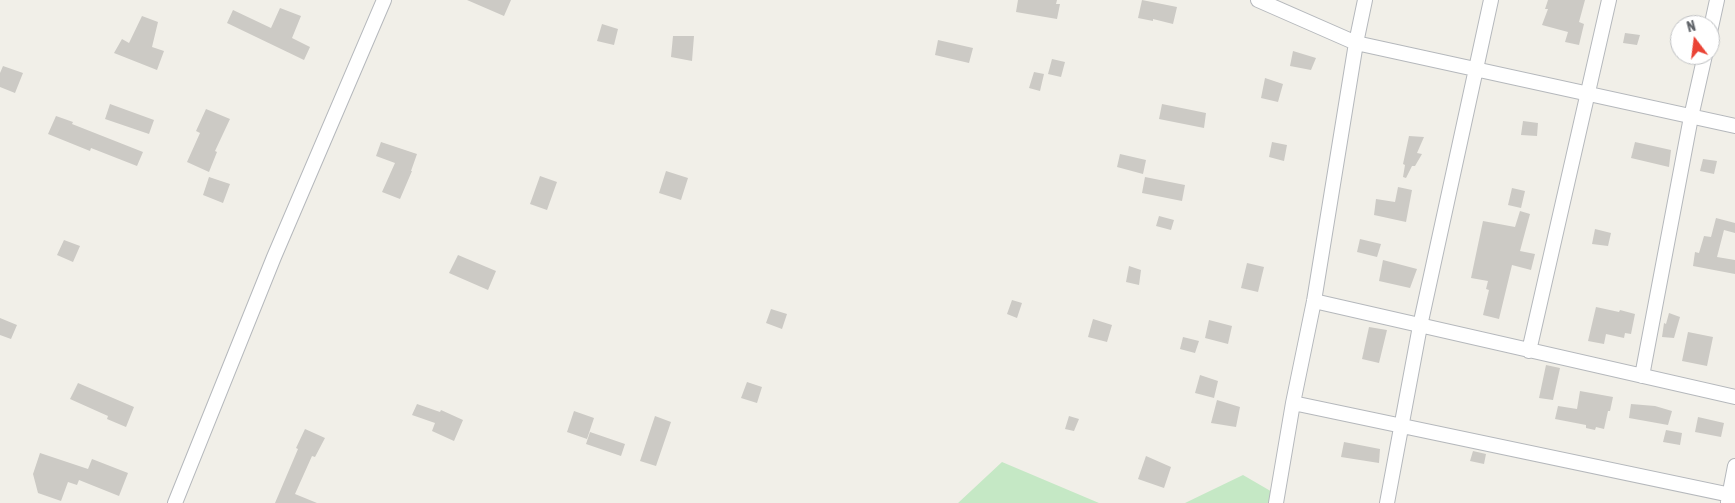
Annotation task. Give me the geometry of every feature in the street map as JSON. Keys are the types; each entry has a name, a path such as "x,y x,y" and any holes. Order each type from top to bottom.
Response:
{"street":[{"path":"175,503 274,257 384,0"},
{"path":"1258,0 1356,43 1735,126"},
{"path":"1276,503 1293,403 1314,301 1356,43 1365,0"},
{"path":"1386,503 1420,326 1491,0"},
{"path":"1529,350 1609,0"},
{"path":"1714,15 1718,0"},
{"path":"1642,376 1691,117 1703,65"},
{"path":"1314,301 1735,398"},
{"path":"1293,403 1731,498 1735,466"}],"green space":[{"path":"1002,462 1099,503 958,503"},
{"path":"1243,475 1274,493 1272,503 1185,503"}],"building":[{"path":"467,0 511,0 504,16"},
{"path":"1018,0 1057,0 1056,4 1060,4 1057,19 1016,12"},
{"path":"1142,0 1177,7 1173,24 1153,19 1153,21 1138,18"},
{"path":"1548,0 1585,0 1579,22 1584,24 1579,45 1565,42 1568,32 1542,25 1548,9 1545,9"},
{"path":"280,8 301,16 292,38 310,47 304,60 227,23 233,10 271,28"},
{"path":"142,16 158,22 152,47 164,51 157,70 114,53 122,39 129,43"},
{"path":"602,24 618,29 614,45 597,41"},
{"path":"1625,33 1640,35 1637,45 1623,43"},
{"path":"673,36 694,36 692,61 671,57"},
{"path":"938,40 973,48 969,63 935,55"},
{"path":"1293,51 1316,58 1311,70 1290,66"},
{"path":"1052,59 1065,62 1061,77 1048,74"},
{"path":"3,66 23,73 15,93 0,87 0,73"},
{"path":"1034,72 1044,74 1040,91 1029,88"},
{"path":"1265,78 1283,84 1278,102 1261,98"},
{"path":"110,104 154,120 149,134 105,119"},
{"path":"1162,104 1206,113 1204,128 1159,119"},
{"path":"206,109 230,119 215,151 217,152 209,172 187,162 200,133 196,131"},
{"path":"56,116 143,152 137,166 91,148 90,151 48,134"},
{"path":"1523,121 1538,123 1537,136 1521,135"},
{"path":"1409,136 1424,137 1417,153 1422,154 1415,166 1412,166 1406,178 1403,177 1405,165 1403,164"},
{"path":"381,142 417,154 400,199 382,192 395,163 376,156"},
{"path":"1272,142 1287,145 1284,161 1269,157"},
{"path":"1635,142 1671,150 1669,167 1631,158"},
{"path":"1120,154 1146,160 1143,174 1117,167"},
{"path":"1703,159 1717,161 1714,174 1700,171"},
{"path":"666,171 688,178 681,200 659,193"},
{"path":"540,176 557,182 547,210 530,204"},
{"path":"209,177 230,184 223,203 203,195"},
{"path":"1145,177 1185,185 1182,201 1142,193"},
{"path":"1398,187 1412,190 1406,222 1374,215 1376,199 1395,202"},
{"path":"1512,188 1525,191 1521,208 1508,205"},
{"path":"1520,211 1530,214 1520,251 1535,254 1531,270 1512,265 1499,319 1483,315 1489,290 1486,289 1488,281 1471,278 1483,221 1515,227"},
{"path":"1159,216 1174,220 1171,230 1156,226"},
{"path":"1716,218 1735,223 1735,233 1724,230 1717,257 1735,260 1735,274 1693,266 1695,252 1699,253 1704,236 1711,237"},
{"path":"1595,229 1611,233 1608,246 1592,244"},
{"path":"1360,239 1381,244 1377,257 1357,252"},
{"path":"64,240 80,246 73,262 57,255"},
{"path":"458,255 496,271 488,290 449,273"},
{"path":"1383,260 1417,269 1410,288 1379,281"},
{"path":"1247,263 1264,267 1258,292 1241,288"},
{"path":"1129,266 1141,270 1139,285 1126,282"},
{"path":"1012,300 1022,303 1017,318 1007,314"},
{"path":"1596,307 1635,314 1631,334 1625,333 1624,338 1606,334 1604,344 1588,341"},
{"path":"771,309 787,314 782,329 766,323"},
{"path":"1669,313 1680,317 1674,338 1662,337 1664,323 1666,324"},
{"path":"0,318 17,325 11,339 0,335"},
{"path":"1093,319 1112,325 1107,342 1088,337"},
{"path":"1209,320 1232,326 1228,344 1205,338"},
{"path":"1369,327 1387,330 1379,363 1362,359"},
{"path":"1688,332 1713,337 1707,366 1682,361"},
{"path":"1183,337 1199,341 1195,353 1180,349"},
{"path":"1546,365 1560,368 1553,400 1539,398"},
{"path":"1200,375 1218,381 1214,398 1195,393"},
{"path":"747,382 762,387 757,403 741,398"},
{"path":"78,383 134,407 126,427 107,419 108,416 70,399"},
{"path":"1580,391 1613,397 1604,429 1596,427 1595,430 1586,428 1586,425 1555,419 1558,406 1577,409"},
{"path":"1217,400 1240,407 1236,427 1211,423"},
{"path":"417,404 440,412 441,410 463,420 454,441 432,431 435,423 412,415"},
{"path":"1631,404 1655,406 1672,411 1668,425 1629,418"},
{"path":"574,411 594,418 587,439 567,432"},
{"path":"655,416 671,422 656,466 640,461"},
{"path":"1069,416 1079,419 1074,431 1065,429"},
{"path":"1698,417 1724,423 1721,437 1695,432"},
{"path":"305,429 325,438 315,457 312,456 295,494 317,503 275,503 298,449 296,448"},
{"path":"1666,430 1682,433 1680,445 1663,442"},
{"path":"590,432 625,444 621,456 586,444"},
{"path":"1344,442 1380,449 1379,463 1341,457"},
{"path":"1473,451 1486,454 1484,464 1470,461"},
{"path":"40,453 88,469 92,459 128,473 119,496 79,480 77,485 68,482 61,501 38,493 33,474"},
{"path":"1146,456 1171,467 1164,488 1138,479"}]}
